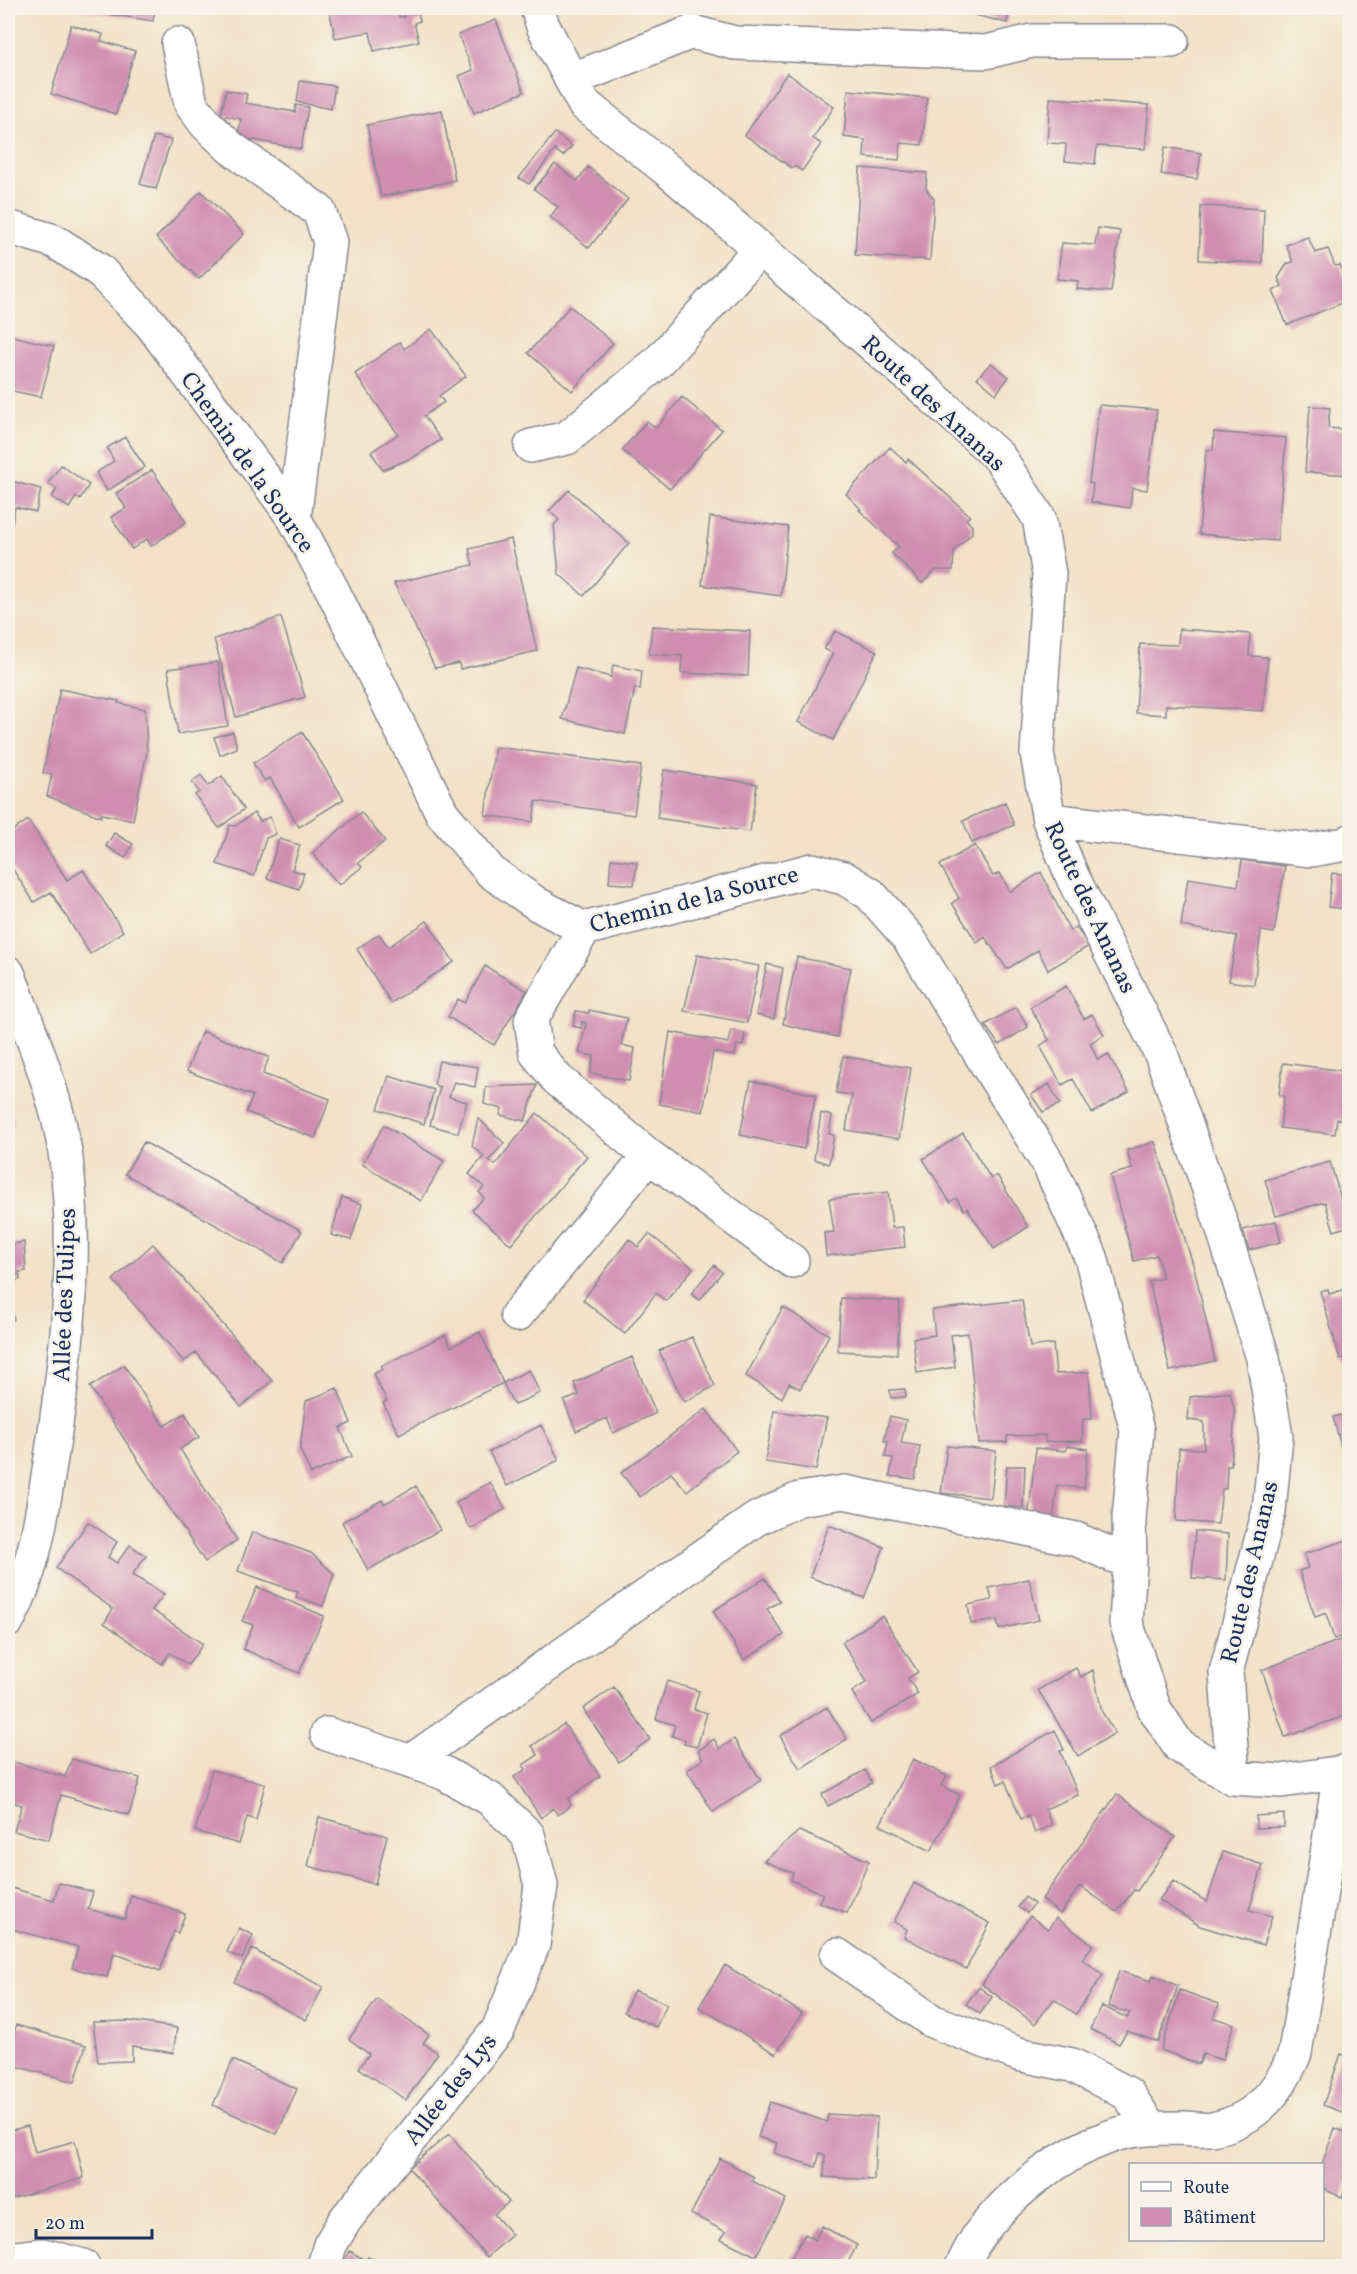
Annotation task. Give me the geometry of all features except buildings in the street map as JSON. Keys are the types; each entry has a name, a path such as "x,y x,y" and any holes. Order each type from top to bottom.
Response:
{"street":[{"name":"Route des Ananas","path":"537,8 543,26 584,104 924,388 999,457 1039,518 1049,574 1037,753 1049,819 1073,878 1161,1054 1221,1223 1263,1358 1276,1437 1269,1510 1226,1672 1233,1778"},
{"path":"571,80 692,32 735,43 986,52 1032,41 1172,40"},
{"path":"178,44 191,104 206,124 231,148 319,211 330,242 294,518"},
{"name":"Chemin de la Source","path":"8,227 54,241 99,270 151,324 294,518 333,591 442,813 491,872 537,904 584,929 812,870 844,879 870,894 908,937 1049,1166 1091,1257 1137,1430 1129,1518 1130,1563 1126,1622 1154,1708 1179,1746 1233,1778 1281,1782 1345,1772"},
{"path":"531,446 567,438 658,362 760,249"},
{"path":"1049,819 1311,850 1346,844 1350,841"},
{"path":"584,929 531,1020 536,1053 557,1079 649,1156 792,1260"},
{"name":"Allée des Tulipes","path":"8,973 43,1064 66,1158 71,1252 63,1377 38,1539 8,1620"},
{"path":"517,1315 649,1156"},
{"path":"411,1761 756,1519 800,1499 844,1492 1076,1539 1130,1563"},
{"name":"Allée des Lys","path":"324,2266 330,2246 345,2220 498,2030 533,1946 541,1885 528,1835 490,1799 444,1773 327,1734"},
{"path":"962,2266 981,2232 1007,2203 1037,2177 1071,2155 1109,2136 1151,2128 1212,2129 1239,2120 1264,2105 1286,2075 1295,2053 1345,1772"},
{"path":"837,1955 932,2020 1018,2054 1072,2065 1128,2094 1151,2128"},
{"path":"8,2259 44,2255 83,2266"}]}
